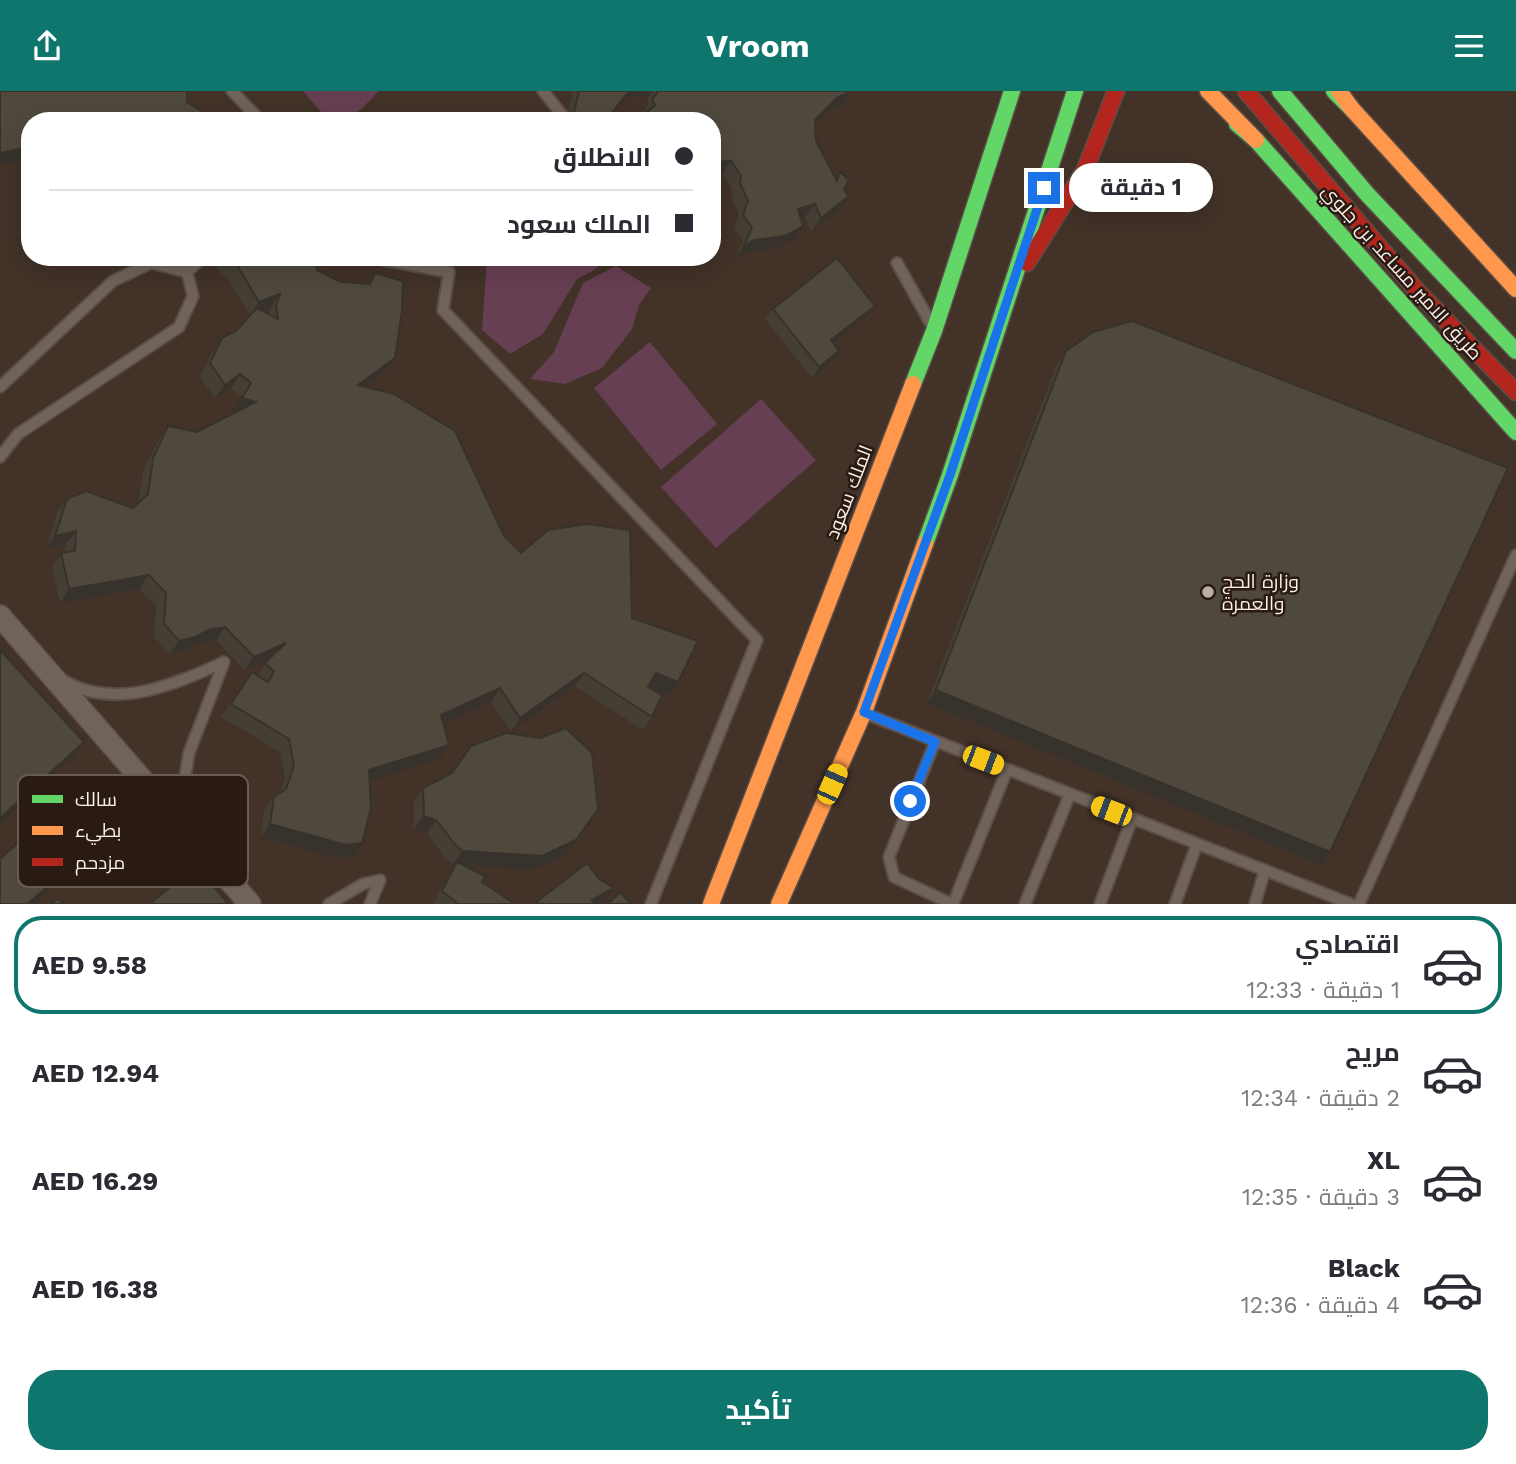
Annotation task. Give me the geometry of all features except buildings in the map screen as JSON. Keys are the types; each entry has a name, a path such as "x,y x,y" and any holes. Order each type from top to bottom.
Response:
{"main road":[{"name":"الملك سعود","path":"710,904 934,331 1012,91"},
{"path":"779,904 864,712 950,475 1074,91"},
{"path":"1013,285 1085,170 1116,91"},
{"path":"1198,91 1256,140"},
{"path":"1208,91 1256,140"},
{"path":"1215,91 1256,140"},
{"path":"1246,91 1418,292 1516,392"},
{"path":"1280,91 1367,194 1516,351"},
{"path":"1337,91 1516,289"},
{"name":"طريق الامير مساعد بن جلوي","path":"1256,140 1516,432"}],"street":[{"path":"1,616 138,775"},
{"path":"235,887 250,904"}],"lane":[{"path":"232,91 252,112"},
{"path":"543,91 559,112"},
{"path":"897,263 934,331"},
{"path":"0,387 113,281 145,266"},
{"path":"163,266 187,272"},
{"path":"187,272 193,266"},
{"path":"417,266 449,272 443,310 757,640 651,904"},
{"path":"0,457 18,434 179,327 193,296 187,272"},
{"path":"1359,904 1516,555"},
{"path":"49,672 80,690 132,694 177,683 224,662 189,753 185,775"},
{"path":"864,712 1351,904"},
{"path":"935,742 889,857 894,877 953,904 1007,770"},
{"path":"1026,904 1070,795"},
{"path":"1100,904 1132,819"},
{"path":"1175,904 1197,844"},
{"path":"1255,904 1265,870"},
{"path":"329,904 363,884 380,880 370,904"}],"shaded area":[{"path":"303,91 379,91 356,112 321,112"},
{"path":"486,266 598,266 577,279 543,334 510,354 482,330"},
{"path":"616,266 651,288 639,305 632,329 602,368 565,384 530,379 554,352 583,283"},
{"path":"650,342 717,424 661,470 594,388"},
{"path":"761,399 816,460 716,548 661,487"}],"traffic: fast":[{"path":"913,384 934,331 1012,91"},
{"path":"925,544 1075,91"},
{"path":"1280,91 1367,194 1516,351"},
{"path":"1334,91 1352,109"},
{"path":"1237,124 1256,140 1516,432"}],"traffic: slow":[{"path":"1208,91 1256,140"},
{"path":"1339,91 1352,109 1516,289"},
{"path":"711,904 913,384"},
{"path":"779,904 864,712 925,544"}],"traffic: jam":[{"path":"1027,263 1085,170 1116,91"},
{"path":"1246,91 1418,292 1516,392"}],"place":[{"name":"وزارة الحج والعمرة","path":"1208,592"}],"route":[{"path":"910,801 935,742 864,712 950,475 1044,188"}]}
